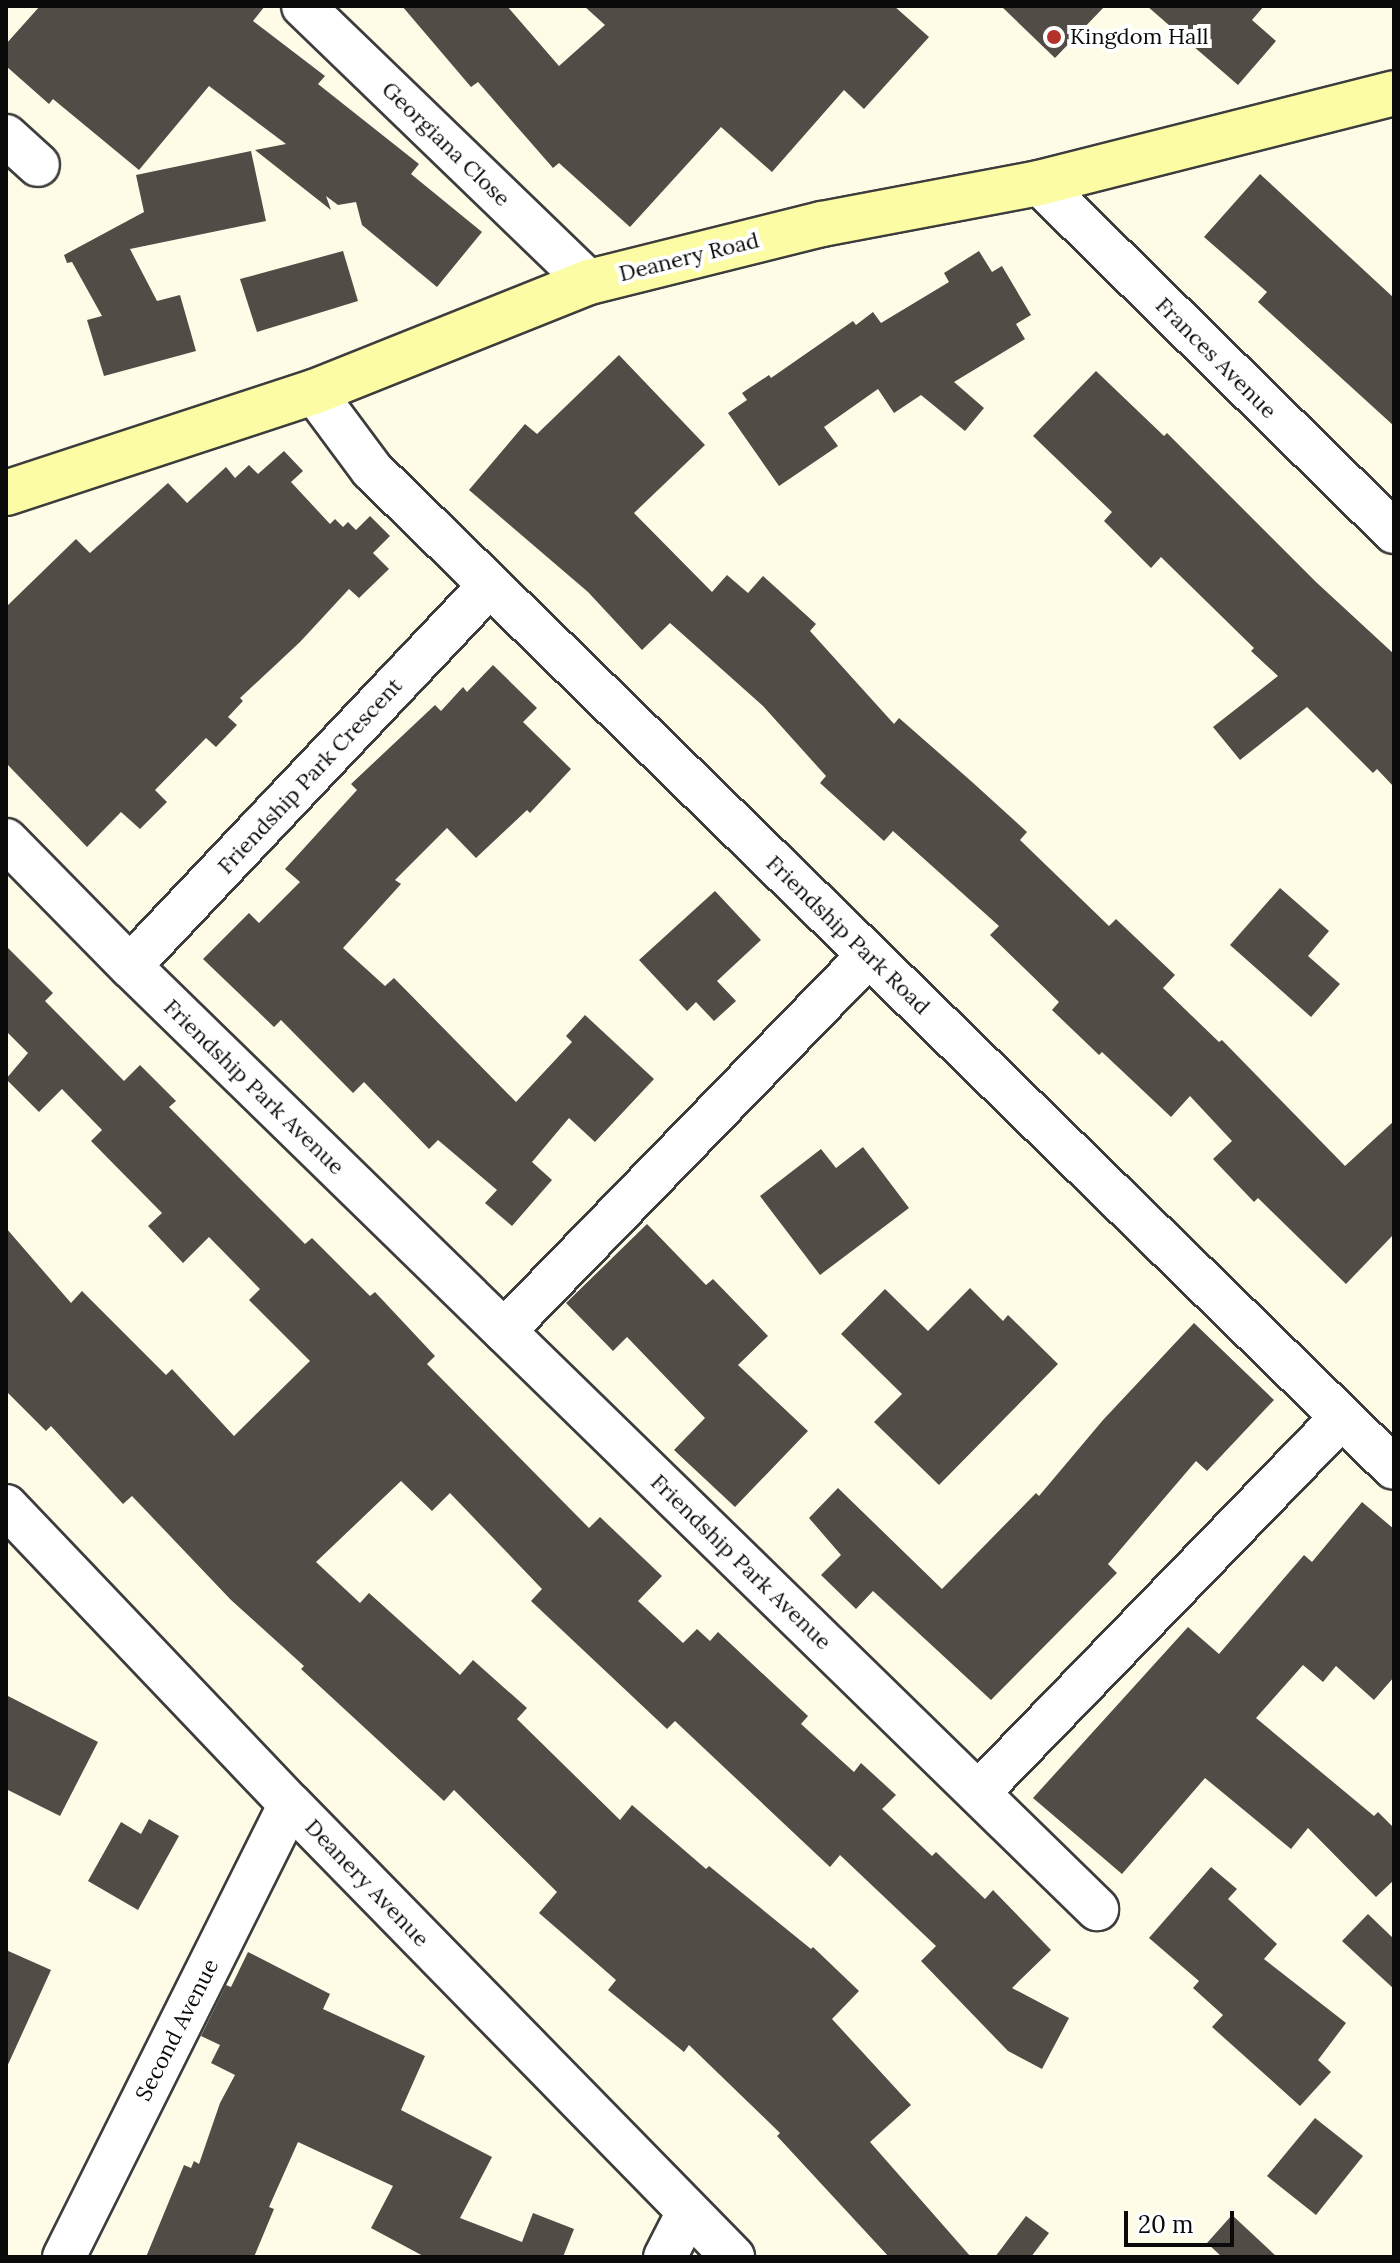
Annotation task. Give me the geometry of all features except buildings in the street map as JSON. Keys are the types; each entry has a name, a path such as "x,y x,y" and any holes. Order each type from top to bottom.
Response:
{"street":[{"name":"Georgiana Close","path":"303,6 589,282"},
{"name":"Deanery Road","path":"6,493 314,392 589,282 822,224 1039,183 1394,93"},
{"path":"6,136 38,165"},
{"name":"Frances Avenue","path":"1039,183 1394,532"},
{"name":"Friendship Park Road","path":"314,392 372,470 1394,1468"},
{"name":"Friendship Park Crescent","path":"130,966 490,585"},
{"name":"Friendship Park Avenue","path":"6,840 130,966 1097,1909"},
{"path":"504,1331 869,955"},
{"path":"978,1793 1342,1417"},
{"name":"Deanery Avenue","path":"6,1506 290,1804 687,2214 733,2257"},
{"name":"Second Avenue","path":"64,2257 290,1804"},
{"path":"665,2257 687,2214"}],"place":[{"name":"Kingdom Hall","path":"1054,37"}]}
